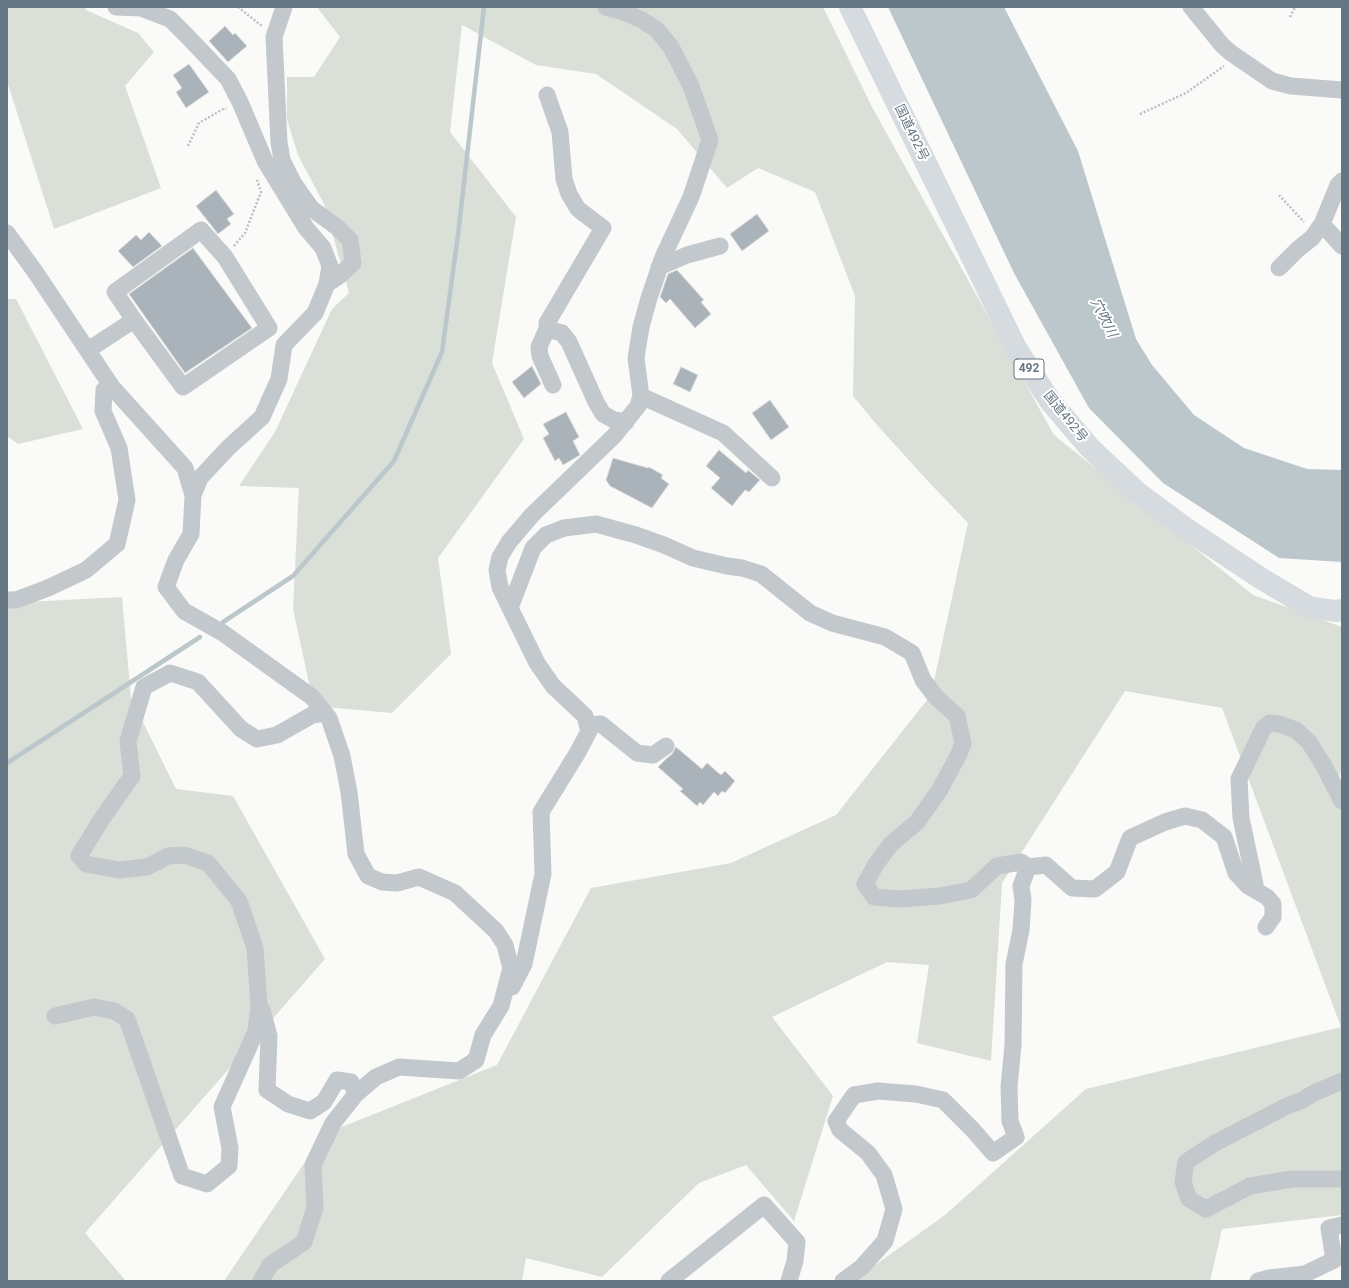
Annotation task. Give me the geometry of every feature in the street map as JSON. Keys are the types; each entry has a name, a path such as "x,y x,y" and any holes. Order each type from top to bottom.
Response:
{"highway":[{"name":"国道492号","path":"850,7 1016,348 1050,400 1090,448 1137,492 1188,530 1262,579 1309,607 1335,611 1342,610"}],"street":[{"path":"116,7 141,8 170,19 228,79 240,102 265,161 306,228 322,248 330,266 327,284 315,312 284,345 279,379 262,417 228,448 200,478 193,495"},
{"path":"284,7 274,37 279,142 282,160 294,184 311,208 338,228 350,240 352,263 339,276 327,284"},
{"path":"261,1281 270,1266 304,1242 315,1208 313,1165 333,1123 356,1094 376,1077 399,1067 459,1071 476,1060 483,1035 524,964 543,874 540,812 578,752 589,731 585,716 553,686 537,663 500,587 497,570 500,557 509,542 532,515 626,422 638,406 641,396 636,358 640,327 663,257 691,197 710,140 692,86 671,47 657,30 642,20 624,12 606,7"},
{"path":"1191,7 1222,45 1231,53 1272,81 1291,86 1342,90"},
{"path":"547,95 560,132 564,179 570,194 578,209 603,228 547,323 547,329 540,347 540,356 554,385"},
{"path":"1279,268 1298,249 1312,238 1319,229 1338,185 1342,181"},
{"path":"1319,229 1342,246"},
{"path":"200,230 225,257 269,328 183,387 134,320 115,292 200,230"},
{"path":"7,233 36,273 112,387 185,468 193,495 191,534 176,560 166,587 184,611 223,633 312,698 329,718 342,756 349,792 356,854 368,876 382,882 397,883 419,877 426,880 455,893 496,931 505,945 511,968 501,1006"},
{"path":"660,267 687,255 720,246"},
{"path":"88,350 134,320"},
{"path":"547,329 562,333 569,342 596,402 603,414 614,420 626,422"},
{"path":"7,600 16,600 48,588 86,570 117,544 127,500 119,448 103,411 104,390 112,387"},
{"path":"641,396 723,433 772,478"},
{"path":"510,608 533,548 546,535 564,528 596,524 657,542 693,558 742,568 761,574 810,613 832,623 885,637 912,653 923,680 936,696 957,716 963,743 958,754 939,791 917,822 890,844 876,864 865,884 874,897 900,899 940,896 971,890 997,866 1021,862 1028,867 1046,865 1072,888 1095,889 1117,872 1130,838 1165,822 1185,816 1202,820 1224,837 1236,873 1248,886 1267,897 1273,904 1273,917 1266,927"},
{"path":"56,1016 94,1007 114,1011 127,1019 182,1176 207,1184 229,1166 230,1148 222,1107 256,1030 259,1006 255,948 239,901 208,863 184,855 168,856 147,867 119,870 86,864 79,856 101,820 132,776 128,741 144,687 170,672 198,682 241,729 257,739 277,735 312,715 325,713"},
{"path":"1248,886 1255,884 1241,818 1239,779 1264,728 1270,723 1279,724 1296,730 1309,742 1324,766 1342,801"},
{"path":"587,725 601,724 637,753 653,755 666,746"},
{"path":"843,1281 862,1267 885,1240 894,1209 884,1175 868,1153 840,1130 836,1121 854,1095 878,1091 916,1094 943,1100 973,1130 993,1153 1016,1137 1010,1121 1014,964 1021,930 1023,900 1021,886 1028,867"},
{"path":"258,995 269,1036 267,1090 288,1104 310,1111 324,1102 337,1080 351,1082 356,1094"},
{"path":"1342,1080 1314,1093 1301,1102 1289,1105 1215,1143 1186,1162 1183,1182 1189,1199 1206,1208 1250,1186 1292,1179 1342,1179"},
{"path":"669,1281 764,1205 797,1242 796,1261 789,1281"},
{"path":"1258,1281 1269,1278 1305,1274 1334,1260 1329,1228 1342,1225"}],"path":[{"path":"238,7 274,37"},
{"path":"1290,17 1295,7"},
{"path":"1140,114 1186,93 1225,65 1231,53"},
{"path":"188,146 199,123 225,108 229,113"},
{"path":"225,257 245,233 261,192 256,179"},
{"path":"1279,195 1319,229"}],"shaded area":[{"path":"7,7 85,7 86,10 138,33 154,52 125,86 161,188 54,229 7,81"},
{"path":"317,7 823,7 872,107 1054,435 1253,595 1342,627 1342,767 1339,778 1342,785 1342,1215 1222,1229 1210,1281 853,1281 945,1215 1086,1089 1341,1027 1222,708 1125,691 1002,883 991,1061 917,1043 929,965 887,962 772,1017 833,1096 794,1221 746,1165 699,1183 602,1277 526,1258 522,1281 224,1281 324,1134 497,1065 591,888 731,863 836,815 931,695 968,523 877,425 853,396 855,296 815,192 758,168 727,188 677,129 596,74 536,65 462,25 450,132 516,217 492,363 524,439 438,558 451,654 392,713 314,706 293,609 299,488 239,486 275,432 332,309 349,293 324,204 298,155 287,119 287,77 314,77 340,37"},
{"path":"7,299 16,299 83,429 18,444 7,436"},
{"path":"122,597 131,698 176,789 233,796 325,959 85,1233 126,1281 7,1281 7,603"}],"water":[{"name":"穴吹川","path":"888,7 1004,7 1078,151 1136,339 1152,365 1194,415 1244,448 1307,469 1342,470 1342,562 1279,558 1163,483 1089,408 1014,273"}],"building":[{"path":"225,26 233,35 235,33 247,46 228,62 209,41"},
{"path":"189,64 209,92 186,108 176,92 182,88 173,75"},
{"path":"216,190 234,214 227,219 231,224 218,234 196,206"},
{"path":"757,214 769,231 742,251 730,234"},
{"path":"149,232 162,246 133,267 118,251 136,235 141,240"},
{"path":"193,248 252,328 185,373 129,294"},
{"path":"677,270 704,300 701,302 711,314 695,328 670,299 666,303 660,297 668,274"},
{"path":"532,366 541,384 524,398 512,382"},
{"path":"681,367 698,375 690,392 673,384"},
{"path":"770,400 789,427 771,440 752,413"},
{"path":"566,412 579,437 573,441 580,455 563,465 559,458 555,461 543,438 549,434 543,424"},
{"path":"719,450 746,473 748,470 760,480 749,492 745,490 732,506 711,488 720,478 706,466"},
{"path":"613,458 648,468 649,467 663,475 661,478 669,484 652,508 610,486 606,480"},
{"path":"676,747 702,769 707,763 721,775 725,771 735,781 725,793 722,791 718,796 714,792 703,805 700,802 697,806 680,791 683,789 658,767 672,754"}],"waterway":[{"path":"223,622 293,576 394,461 442,352 458,235 484,7"},
{"path":"7,763 200,637"}]}
